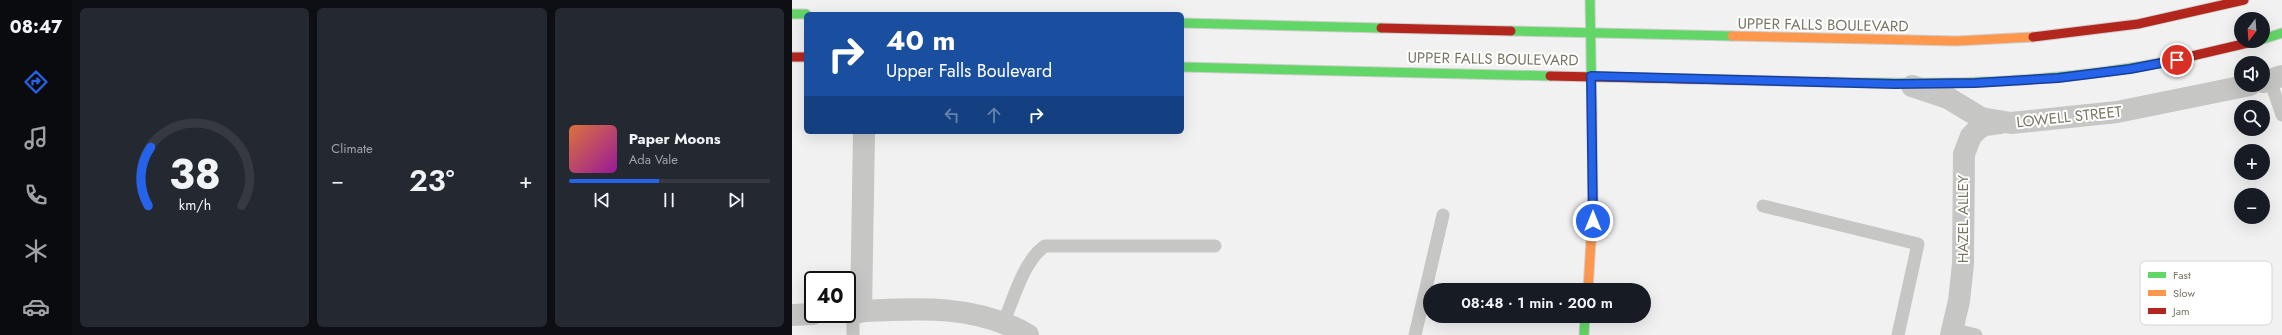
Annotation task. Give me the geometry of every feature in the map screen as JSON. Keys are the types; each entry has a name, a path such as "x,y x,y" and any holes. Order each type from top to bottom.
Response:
{"main road":[{"path":"1588,283 1593,207 1590,0"},
{"name":"UPPER FALLS BOULEVARD","path":"1184,23 1914,41 2004,39 2051,36 2139,24 2244,0"},
{"path":"792,14 804,14"},
{"path":"2270,37 2282,33"},
{"name":"UPPER FALLS BOULEVARD","path":"1184,67 1895,84 2008,82 2085,75 2177,60 2234,46"},
{"path":"792,57 804,57"},
{"path":"1584,335 1585,323"}],"street":[{"name":"LOWELL STREET","path":"1895,84 1918,87 1943,96 1981,118 2000,123 2056,120 2117,112 2234,88"},
{"name":"HAZEL ALLEY","path":"1952,332 1959,300 1963,264 1964,154 1971,136 1978,129 1985,125 2000,123"},
{"path":"856,276 864,134"},
{"path":"856,312 971,312 1004,321 1028,335"},
{"path":"792,315 804,314"}],"lane":[{"path":"2272,79 2282,115"},
{"path":"1763,206 1918,244 1898,335"},
{"path":"1415,335 1443,215"},
{"path":"1004,321 1030,262 1036,252 1045,246 1215,246"},
{"path":"853,335 854,323"},
{"path":"1952,332 1976,335"}],"traffic: fast":[{"path":"1590,0 1592,114"},
{"path":"792,14 804,14"},
{"path":"1184,23 1381,28"},
{"path":"1511,31 1732,36"},
{"path":"2270,37 2282,33"},
{"path":"1827,82 1959,83 2002,81 2088,74 2175,60"},
{"path":"1184,67 1550,76"},
{"path":"1584,335 1585,323"}],"traffic: slow":[{"path":"1732,36 1957,41 2033,37"},
{"path":"1588,283 1593,207 1592,114"}],"traffic: jam":[{"path":"2033,37 2138,24 2244,0"},
{"path":"1381,28 1511,31"},
{"path":"2175,60 2234,46"},
{"path":"792,57 804,57"},
{"path":"1550,76 1827,82"}],"route":[{"path":"1593,221 1591,76 1895,84 1975,83 2044,80 2130,69 2177,60"}]}
